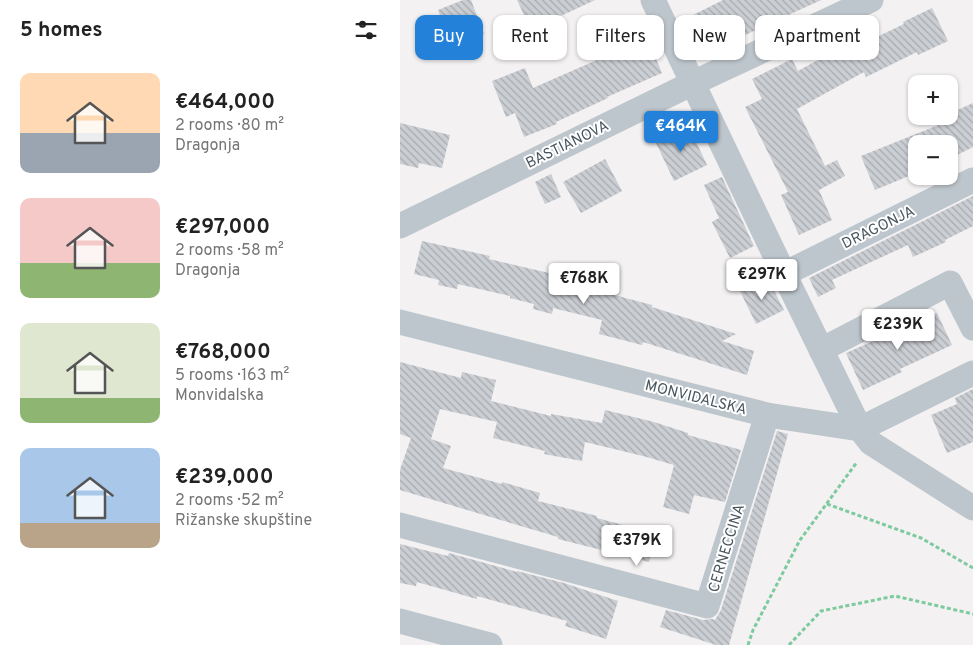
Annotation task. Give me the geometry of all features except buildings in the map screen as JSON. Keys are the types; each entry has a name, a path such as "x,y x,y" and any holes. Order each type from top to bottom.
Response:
{"street":[{"path":"653,0 821,350 866,436 973,373"},
{"name":"BASTIANOVA","path":"400,226 693,83 871,0"},
{"name":"DRAGONJA","path":"784,274 973,180"},
{"path":"821,350 950,284 973,328"},
{"name":"MONVIDALSKA","path":"400,322 767,415 866,436 973,508"},
{"name":"CERNECCINA","path":"400,525 707,606 767,415"},
{"path":"400,621 490,645"}],"path":[{"path":"748,645 753,630 800,540 826,504 866,436"},
{"path":"826,504 921,538 973,568"},
{"path":"789,645 821,611 896,596 973,614"}]}
